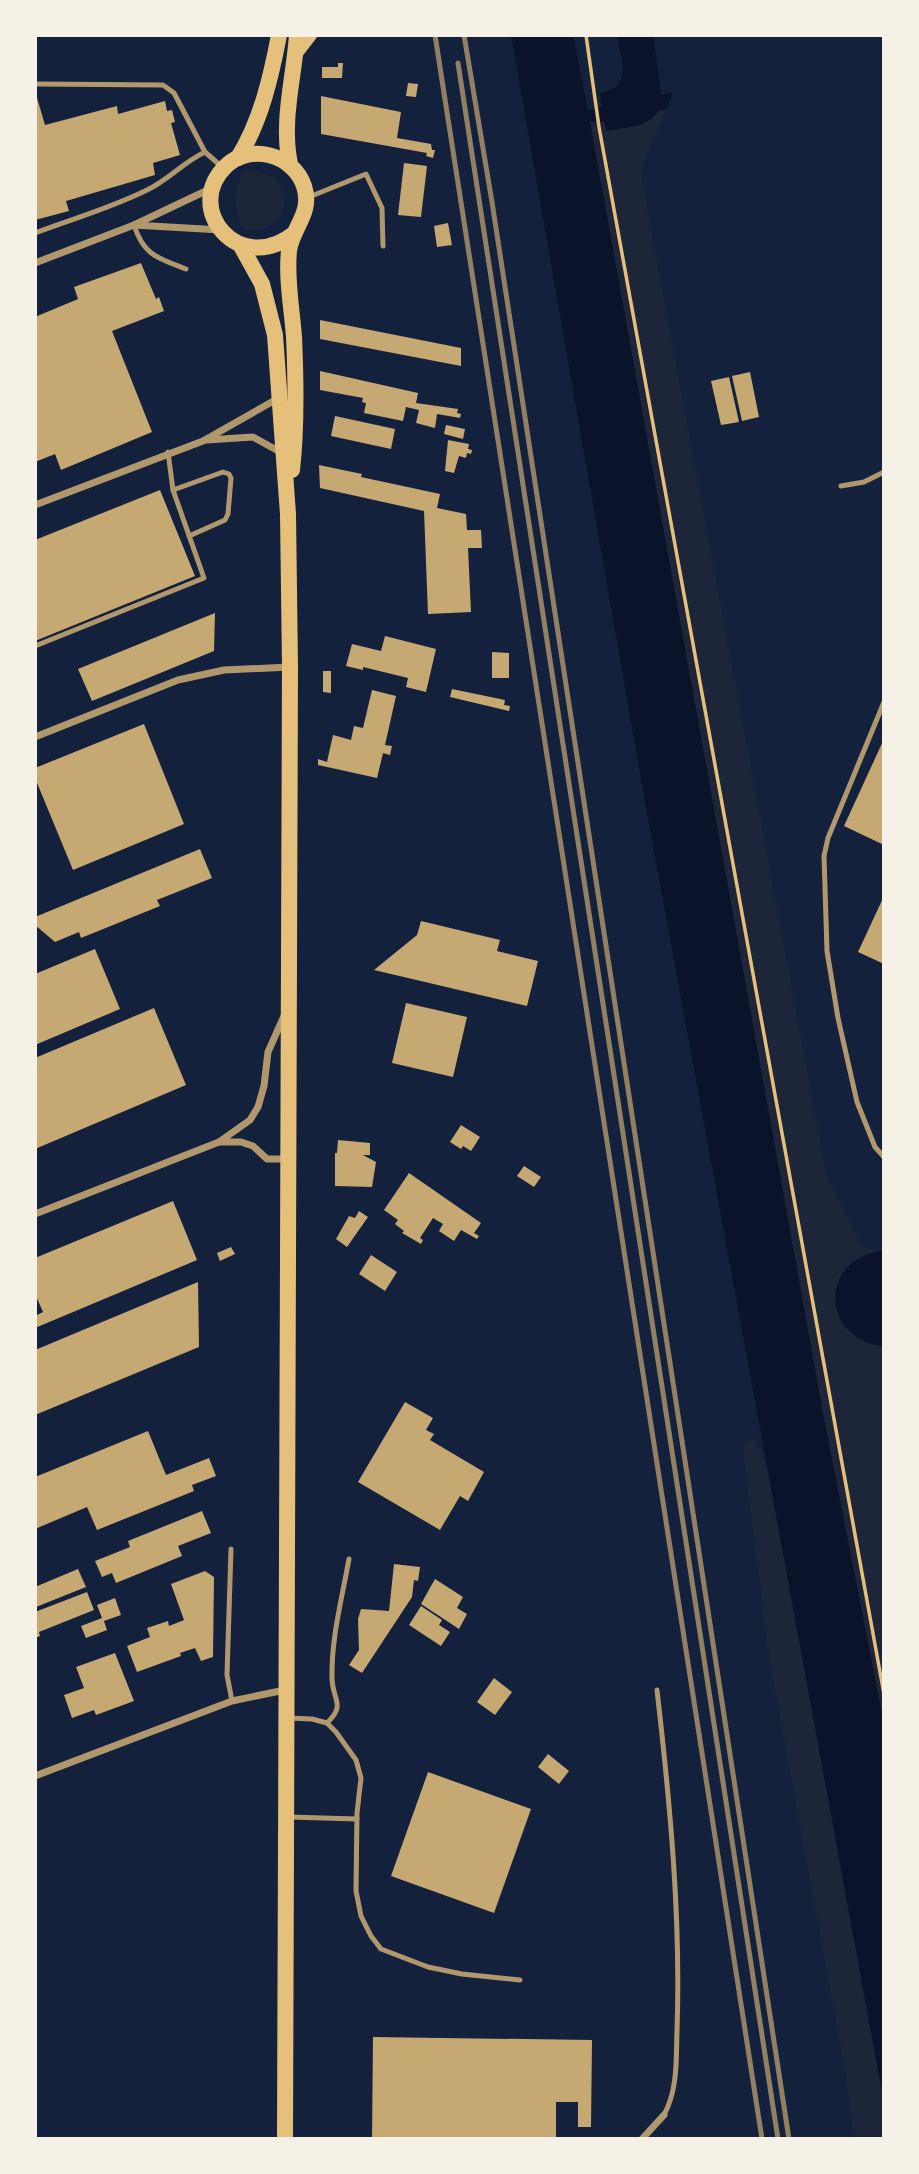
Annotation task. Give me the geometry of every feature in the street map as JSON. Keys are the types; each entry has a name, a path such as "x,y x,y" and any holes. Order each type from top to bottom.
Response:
{"main road":[{"path":"238,158 258,117 279,35"},
{"path":"289,164 286,148 287,124 297,35"},
{"path":"296,53 310,35"},
{"path":"288,514 295,447 295,372 289,251 305,211 306,198 298,174 278,157 265,153 251,154 238,158 223,168 212,187 210,202 213,217 230,240 256,249 283,242 295,233"},
{"path":"241,246 261,284 275,335 288,514 290,667 285,2139"}],"street":[{"path":"35,263 134,225 212,187"},
{"path":"134,225 220,230"},
{"path":"35,505 168,452 203,441 280,397"},
{"path":"203,441 253,437 283,453"},
{"path":"35,737 178,680 224,670 290,667"},
{"path":"35,1214 219,1142 250,1120 258,1107 264,1086 268,1052 288,1009"},
{"path":"219,1142 241,1142 253,1146 267,1159 287,1159"},
{"path":"35,1776 232,1701 285,1690"},
{"path":"642,2139 664,2115"}],"lane":[{"path":"35,84 163,85 174,93 205,152 223,168"},
{"path":"35,233 145,191 169,178 186,161 205,152"},
{"path":"306,198 366,174 382,208 383,246"},
{"path":"134,225 138,238 153,256 186,269"},
{"path":"35,646 204,578 173,490 168,452"},
{"path":"173,490 223,472 231,478 228,514 225,520 189,536"},
{"path":"841,486 864,482 884,472"},
{"path":"884,702 828,838 824,856 827,951 838,1018 858,1102 875,1147 884,1157"},
{"path":"231,1549 227,1675 232,1701"},
{"path":"327,1723 337,1713 338,1704 332,1680 338,1616 349,1559"},
{"path":"657,1690 670,1800 678,1994 675,2080 671,2102 664,2115"},
{"path":"285,1718 312,1719 327,1723 356,1760 361,1778 357,1819 356,1891 361,1916 371,1936 381,1948 428,1967 461,1974 520,1980"},
{"path":"285,1817 357,1819"}],"path":[{"path":"586,35 599,127 884,1694"}],"shaded area":[{"path":"511,35 573,35 588,110 602,107 600,93 611,90 622,78 617,35 653,35 661,94 673,93 667,109 658,111 643,124 607,131 604,121 590,122 824,1419 884,1724 884,2103 646,808"},
{"path":"667,109 640,170 826,1173 862,1245 884,1257 884,1724 824,1419 590,122 605,120 607,131 646,123 658,111"},
{"path":"254,171 274,177 284,197 281,215 267,227 257,230 245,229 236,208 236,195 243,173"},
{"path":"884,1251 884,1347 862,1340 847,1328 838,1313 835,1297 839,1280 848,1266 863,1256"},
{"path":"755,1438 768,1467 884,2103 884,2139 854,2139 845,2070 769,1657 742,1444"}],"building":[{"path":"338,63 343,63 342,78 322,78 322,67 338,67"},
{"path":"408,83 418,84 416,97 406,96"},
{"path":"35,91 45,125 117,106 118,114 165,101 167,111 172,110 175,122 171,123 180,155 153,163 155,175 66,201 69,211 35,220"},
{"path":"321,96 401,112 397,138 431,144 432,150 435,150 433,158 426,156 427,153 321,134"},
{"path":"404,163 427,166 421,217 398,215"},
{"path":"448,223 452,245 437,247 434,226"},
{"path":"141,263 164,311 112,331 152,432 61,470 55,454 35,462 35,317 78,299 74,287"},
{"path":"320,320 461,348 461,366 320,339"},
{"path":"320,371 418,393 416,403 458,409 460,418 437,414 435,428 416,423 419,410 406,407 403,421 364,413 366,403 362,402 363,398 320,390"},
{"path":"750,372 759,417 742,421 732,376"},
{"path":"729,377 739,422 721,425 711,381"},
{"path":"335,416 395,429 391,449 331,436"},
{"path":"446,425 465,429 463,439 444,434"},
{"path":"448,440 469,444 468,449 472,450 471,454 467,453 466,458 459,456 454,473 445,471"},
{"path":"319,465 440,494 437,508 466,514 467,530 481,530 482,548 468,548 471,612 428,614 424,511 320,488"},
{"path":"160,490 195,576 35,641 35,540"},
{"path":"215,613 214,651 92,701 78,669"},
{"path":"385,636 436,649 426,692 406,687 408,678 363,667 363,670 346,666 352,644 381,651"},
{"path":"492,652 509,653 509,678 492,678"},
{"path":"323,671 331,671 331,693 323,692"},
{"path":"452,689 505,700 504,705 510,706 509,711 450,697"},
{"path":"372,690 396,696 385,745 392,746 390,755 383,753 377,778 318,765 318,759 327,762 333,735 351,740 354,726 363,728"},
{"path":"144,724 184,824 73,870 35,778 35,768"},
{"path":"884,739 884,845 844,826"},
{"path":"200,849 212,878 157,900 160,906 81,938 79,932 55,942 35,925 35,917"},
{"path":"884,896 884,964 858,952"},
{"path":"421,921 500,940 497,951 538,961 527,1006 374,970 417,935"},
{"path":"95,949 120,1009 35,1045 35,974"},
{"path":"406,1003 467,1017 453,1077 392,1063"},
{"path":"154,1008 186,1085 35,1149 35,1058"},
{"path":"461,1125 480,1137 471,1151 463,1146 461,1149 450,1142"},
{"path":"338,1140 370,1143 370,1155 363,1155 376,1162 372,1187 335,1186 335,1153"},
{"path":"524,1166 541,1177 534,1187 517,1176"},
{"path":"409,1173 481,1223 474,1233 479,1236 477,1239 461,1230 454,1241 439,1231 443,1224 433,1218 420,1238 423,1240 421,1244 402,1233 404,1231 395,1224 398,1220 384,1210"},
{"path":"173,1201 197,1260 35,1328 35,1316 43,1312 35,1294 35,1258"},
{"path":"359,1211 368,1217 347,1247 336,1239 349,1216 355,1218"},
{"path":"231,1247 235,1254 220,1261 217,1253"},
{"path":"371,1255 397,1272 385,1291 359,1274"},
{"path":"198,1282 199,1347 35,1415 35,1350"},
{"path":"405,1402 433,1418 426,1430 434,1434 430,1440 484,1472 468,1501 460,1496 440,1530 358,1482"},
{"path":"148,1431 166,1475 209,1458 216,1476 192,1485 194,1491 97,1530 87,1507 35,1529 35,1477"},
{"path":"202,1511 211,1533 178,1546 182,1556 116,1583 112,1573 102,1577 95,1561 130,1547 128,1541"},
{"path":"394,1564 420,1567 418,1581 414,1580 412,1597 362,1673 349,1665 359,1650 358,1619 361,1609 389,1611"},
{"path":"78,1569 86,1587 36,1607 35,1587"},
{"path":"205,1571 214,1577 213,1657 201,1661 195,1648 137,1672 127,1646 150,1637 147,1628 168,1621 169,1626 184,1620 171,1584"},
{"path":"435,1579 463,1597 457,1608 467,1614 459,1629 421,1604"},
{"path":"87,1592 94,1610 39,1632 40,1636 35,1638 35,1612"},
{"path":"115,1598 121,1615 104,1621 107,1630 86,1638 81,1626 102,1618 97,1605"},
{"path":"421,1606 442,1620 439,1625 450,1632 441,1646 409,1625"},
{"path":"115,1653 134,1701 96,1715 94,1710 72,1718 64,1695 84,1688 76,1667"},
{"path":"494,1678 512,1692 495,1715 477,1702"},
{"path":"548,1754 569,1771 559,1784 538,1767"},
{"path":"428,1772 531,1809 494,1913 391,1876"},
{"path":"373,2037 592,2040 591,2127 578,2127 578,2102 556,2102 556,2138 372,2139"}],"railway":[{"path":"435,35 762,2139"},
{"path":"464,35 492,202 789,2139"},
{"path":"458,63 778,2139"}]}
